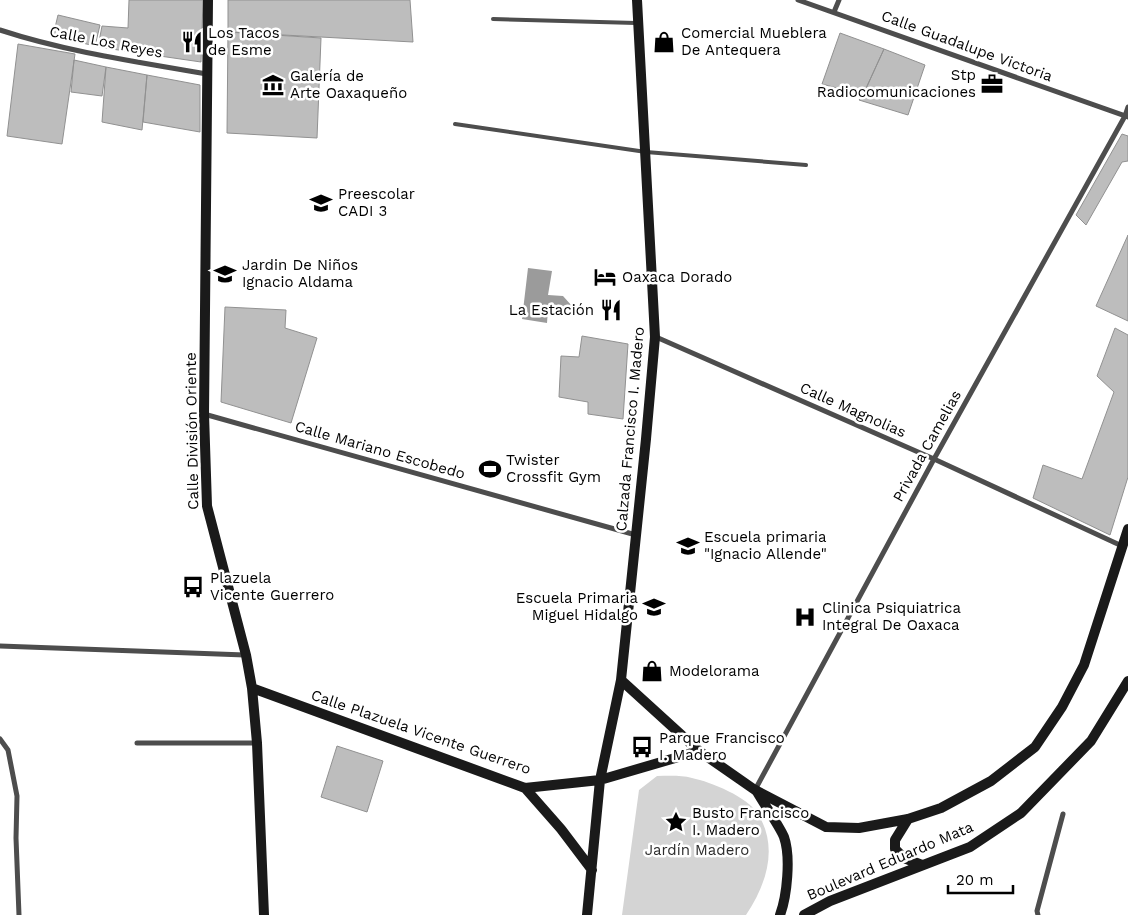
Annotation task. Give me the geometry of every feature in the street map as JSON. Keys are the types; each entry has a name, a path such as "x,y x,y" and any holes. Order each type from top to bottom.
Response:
{"main road":[{"name":"Calle División Oriente","path":"208,0 204,414 207,506 246,655 252,688 257,743 264,915"},
{"name":"Calzada Francisco I. Madero","path":"587,915 600,780 621,680 655,337 637,0"},
{"name":"Boulevard Eduardo Mata","path":"755,790 826,827 859,828 908,819 941,808 991,781 1035,747 1062,707 1084,665 1128,529"},
{"path":"621,680 699,751 755,790 784,837 788,858 783,906 780,915"},
{"name":"Boulevard Eduardo Mata","path":"804,915 830,901 970,847 1021,813 1091,741 1128,681"},
{"name":"Calle Plazuela Vicente Guerrero","path":"252,688 525,788 600,780 699,751"},
{"path":"525,788 561,829 592,870"},
{"path":"908,819 895,840 895,849 904,858 922,865"}],"street":[{"name":"Calle Guadalupe Victoria","path":"798,0 1126,116"},
{"path":"834,12 839,0"},
{"name":"Calle Los Reyes","path":"0,30 35,42 117,59 208,74"},
{"name":"Privada Camelias","path":"755,790 934,459 1126,116 1128,107"},
{"name":"Calle Magnolias","path":"655,337 934,459 1123,546"},
{"name":"Calle Mariano Escobedo","path":"204,414 636,535"},
{"path":"0,646 246,655"},
{"path":"0,739 8,750 17,796 16,838 19,915"},
{"path":"137,743 257,743"},
{"path":"1037,914 1063,814"}],"lane":[{"path":"493,19 639,23"},
{"path":"455,124 646,152 806,165"}],"green space":[{"name":"Jardín Madero","path":"657,776 683,776 709,783 738,796 758,814 768,840 769,853 764,879 746,915 622,915 639,790"}],"shaded area":[{"path":"528,268 552,271 548,295 563,296 572,306 561,311 548,309 547,323 522,319"}],"building":[{"path":"129,0 203,0 201,62 98,47 102,26 128,28"},
{"path":"228,0 410,0 413,42 228,32"},
{"path":"58,15 100,25 95,46 53,36"},
{"name":"Galería de Arte Oaxaqueño","path":"228,32 321,38 317,138 227,133"},
{"path":"840,33 884,49 863,95 822,84"},
{"path":"18,44 75,54 62,144 7,136"},
{"path":"884,49 925,65 908,115 859,100"},
{"path":"74,60 106,67 102,96 71,92"},
{"path":"106,67 147,75 142,130 102,122"},
{"path":"147,75 200,85 200,132 143,122"},
{"path":"1122,134 1128,136 1128,161 1122,162 1086,225 1076,215"},
{"path":"1128,235 1128,321 1096,306"},
{"path":"225,307 286,310 285,328 317,338 291,423 221,402"},
{"path":"1115,328 1128,335 1128,477 1110,535 1033,498 1043,465 1082,479 1114,392 1097,376"},
{"path":"582,336 628,344 623,419 588,414 588,402 559,397 561,356 579,357"},
{"path":"337,746 383,761 367,812 321,797"}],"place":[{"name":"Los Tacos de Esme","path":"192,42"},
{"name":"Comercial Mueblera De Antequera","path":"664,42"},
{"name":"Stp Radiocomunicaciones","path":"992,84"},
{"name":"Galería de Arte Oaxaqueño","path":"273,85"},
{"name":"Preescolar CADI 3","path":"321,203"},
{"name":"Jardin De Niños Ignacio Aldama","path":"225,274"},
{"name":"Oaxaca Dorado","path":"605,277"},
{"name":"La Estación","path":"611,310"},
{"name":"Twister Crossfit Gym","path":"490,469"},
{"name":"Escuela primaria \"Ignacio Allende\"","path":"688,546"},
{"name":"Plazuela Vicente Guerrero","path":"193,587"},
{"name":"Escuela Primaria Miguel Hidalgo","path":"654,607"},
{"name":"Clinica Psiquiatrica Integral De Oaxaca","path":"805,617"},
{"name":"Modelorama","path":"652,671"},
{"name":"Parque Francisco I. Madero","path":"642,747"},
{"name":"Busto Francisco I. Madero","path":"676,822"}]}
